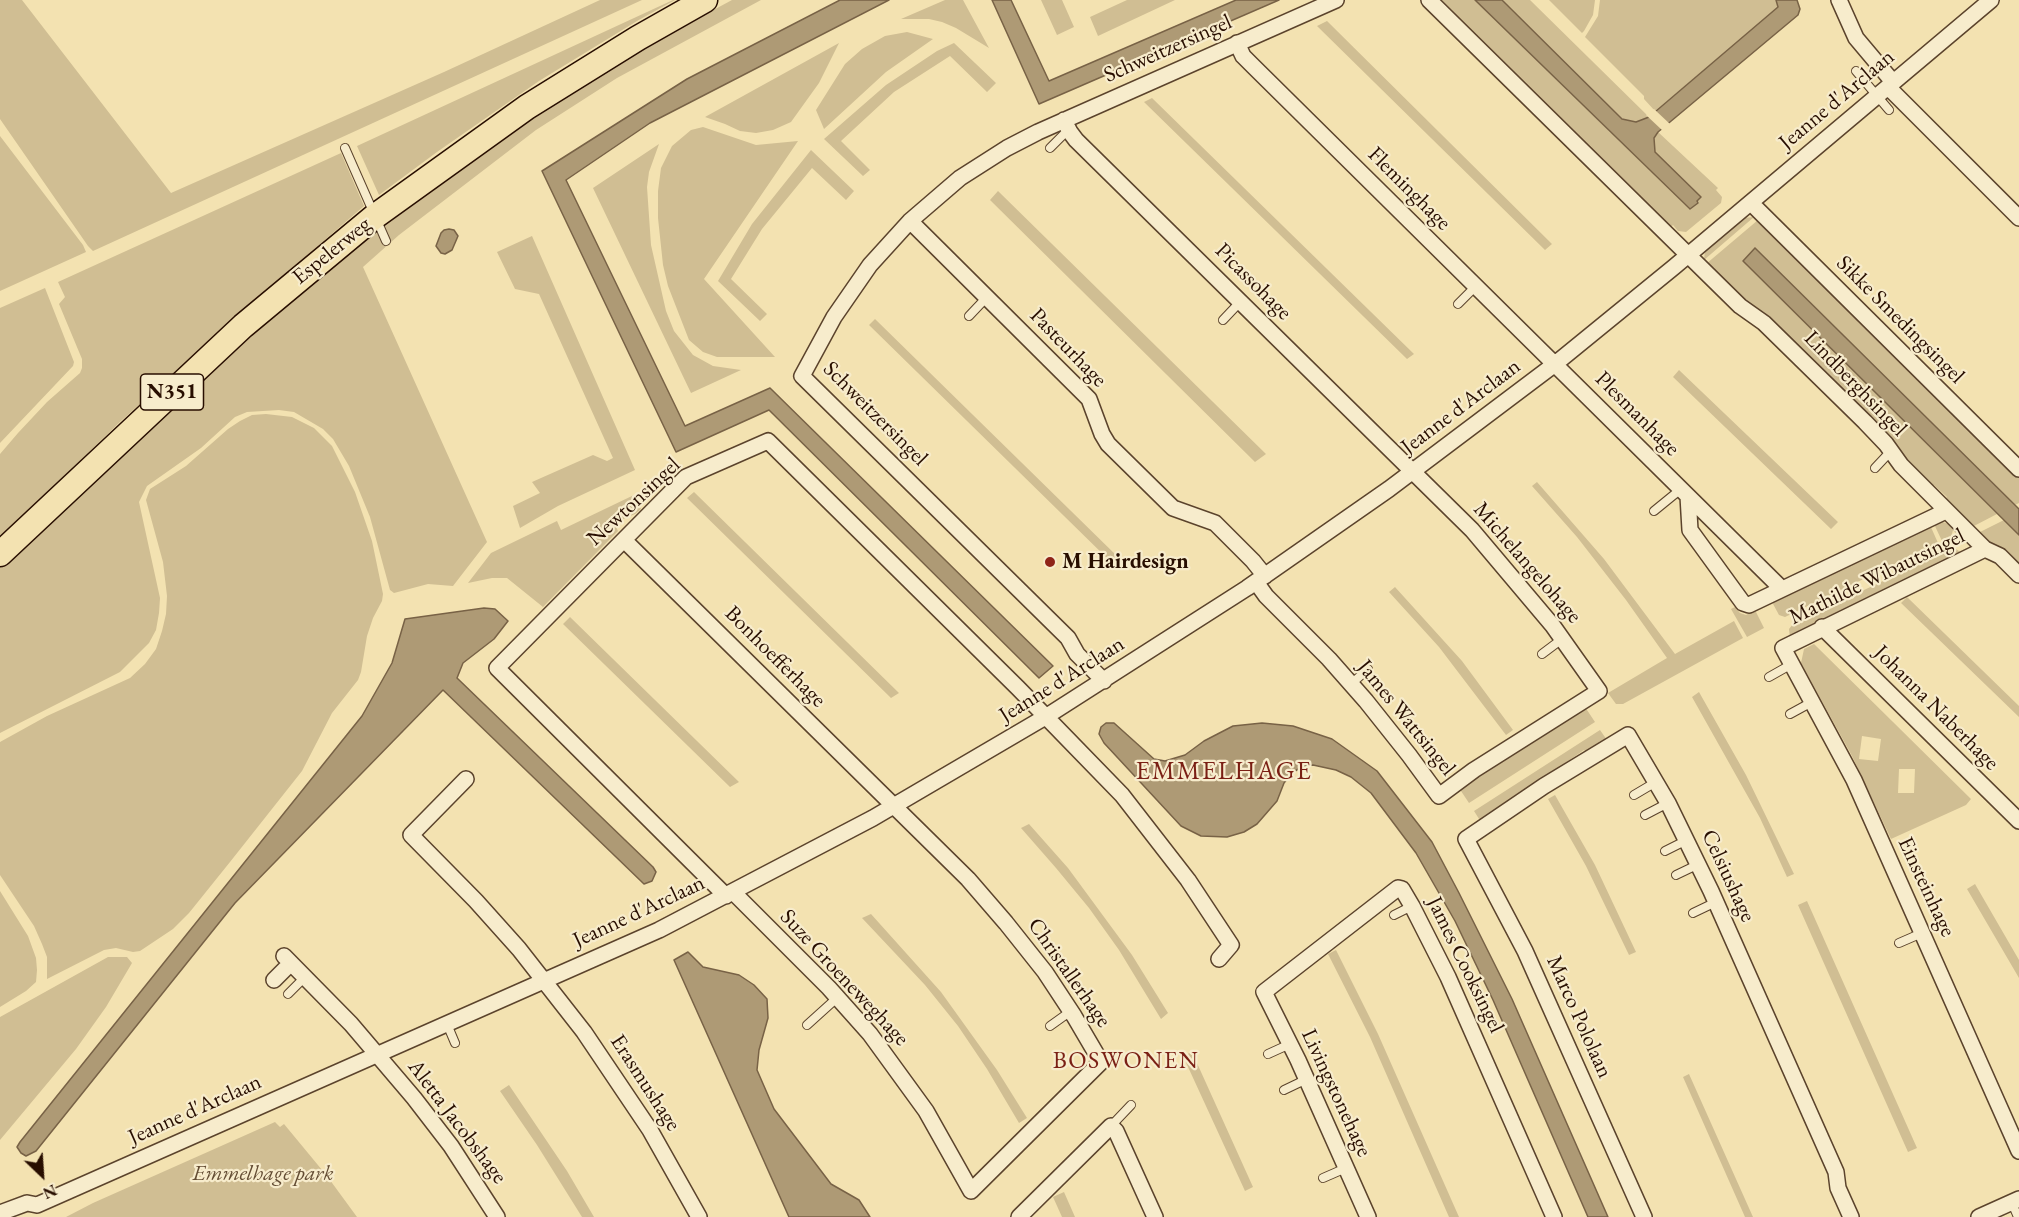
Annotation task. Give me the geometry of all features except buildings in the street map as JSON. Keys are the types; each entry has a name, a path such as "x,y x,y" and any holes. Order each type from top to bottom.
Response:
{"main road":[{"name":"Espelerweg","path":"0,554 243,326 374,217 527,107 638,38 705,0"}],"street":[{"name":"Schweitzersingel","path":"1104,681 1077,654 1068,638 802,376 849,292 870,265 910,221 977,166 1007,148 1066,125 1237,43 1336,0"},
{"path":"1429,0 1688,255"},
{"path":"1839,0 1856,38 1886,88 2019,218"},
{"name":"Jeanne d'Arclaan","path":"25,1217 32,1213 37,1205 659,930 894,806 1104,681 1260,579 1413,471 1555,364 1992,0"},
{"name":"Fleminghage","path":"1237,43 1243,56 1555,364"},
{"name":"Picassohage","path":"1066,125 1332,391 1353,415 1357,415 1413,471"},
{"name":"Sikke Smedingsingel","path":"1751,202 2019,469"},
{"name":"Pasteurhage","path":"910,221 1089,399 1103,438 1108,444 1173,508 1217,524 1253,561 1260,579"},
{"name":"Lindberghsingel","path":"1688,255 1740,306 1772,331 1884,441 1901,465 1985,549"},
{"name":"Plesmanhage","path":"1555,364 1782,589"},
{"name":"Newtonsingel","path":"730,894 497,668 686,477 768,441 1047,716"},
{"name":"Michelangelohage","path":"1413,471 1493,554 1563,638 1599,691"},
{"path":"1685,493 1690,530 1743,603 1749,606 1946,511"},
{"name":"Bonhoefferhage","path":"624,540 894,806"},
{"name":"Mathilde Wibautsingel","path":"1783,648 1985,549 2000,556 2019,575"},
{"name":"James Wattsingel","path":"1260,579 1266,596 1351,684 1439,796 1474,770 1599,691"},
{"name":"Johanna Naberhage","path":"1822,627 2019,821"},
{"name":"Einsteinhage","path":"1783,648 1854,780 1873,822 1872,825 2019,1151"},
{"path":"1047,716 1140,817 1200,896 1230,945 1219,959"},
{"name":"Celsiushage","path":"1466,839 1544,786 1628,735 1668,803 1699,864 1836,1172 1838,1188 1851,1217"},
{"name":"Erasmushage","path":"466,778 411,835 476,901 545,980 630,1098 699,1217"},
{"name":"Christallerhage","path":"894,806 942,851 1025,946 1071,1011 1101,1062 971,1191"},
{"name":"Marco Pololaan","path":"1466,839 1525,951 1644,1217"},
{"name":"James Cooksingel","path":"1267,989 1398,888 1402,889 1452,985 1554,1217"},
{"name":"Suze Groeneweghage","path":"730,894 838,997 870,1034 907,1083 943,1138 971,1191"},
{"path":"275,975 296,967"},
{"name":"Aletta Jacobshage","path":"296,967 378,1054 440,1131 498,1217"},
{"name":"Livingstonehage","path":"1267,989 1264,992 1307,1079 1368,1217"},
{"path":"1019,1217 1112,1126 1155,1217"},
{"name":"Jeanne d'Arclaan","path":"0,1213 27,1203 37,1205"},
{"path":"1979,1217 2016,1206"}],"lane":[{"path":"1856,72 1886,88 1889,110"},
{"path":"1050,148 1066,125"},
{"path":"345,148 386,241"},
{"path":"1458,304 1476,286"},
{"path":"969,316 987,297"},
{"path":"1223,320 1241,301"},
{"path":"1875,468 1891,451"},
{"path":"1654,511 1685,493"},
{"path":"1542,654 1563,638"},
{"path":"1769,677 1792,664"},
{"path":"1351,684 1368,669"},
{"path":"1790,714 1812,702"},
{"path":"1634,795 1656,782"},
{"path":"1645,815 1668,803"},
{"path":"1665,852 1687,840"},
{"path":"1676,875 1699,864"},
{"path":"1693,913 1716,902"},
{"path":"1394,915 1412,906"},
{"path":"1899,943 1922,933"},
{"path":"288,994 296,967"},
{"path":"807,1025 838,997"},
{"path":"1050,1026 1071,1011"},
{"path":"447,1024 455,1043"},
{"path":"1268,1054 1290,1044"},
{"path":"1284,1090 1307,1079"},
{"path":"1112,1126 1131,1105"},
{"path":"1323,1178 1346,1168"}],"green space":[{"path":"0,0 22,0 171,193 600,0 642,0 93,251 0,119"},
{"path":"675,0 539,81 379,195 357,146"},
{"path":"732,0 761,0 617,78 536,130 399,235 363,267 487,542 453,586 428,584 394,593 390,590 370,517 349,466 333,439 323,429 294,412 279,410 247,412 235,417 201,448 147,486 139,502 160,598 156,630 149,643 120,672 0,733 0,567 141,433 252,335 411,203 505,134 630,55"},
{"path":"945,0 963,0 989,48 942,22 929,19 901,19"},
{"path":"1041,0 1062,0 1074,27 1057,35"},
{"path":"1127,0 1175,0 1098,36 1090,17"},
{"path":"1438,0 1475,0 1689,209 1701,197 1655,152 1654,138 1658,132 1718,188 1716,190 1722,197 1721,203 1686,232 1678,231 1673,225 1669,229"},
{"path":"1503,0 1530,0 1649,117 1636,122 1622,119"},
{"path":"1549,0 1595,0 1593,15 1584,31 1582,33"},
{"path":"1600,0 1776,0 1779,7 1655,111 1644,96 1585,37 1598,16"},
{"path":"1327,21 1552,244 1545,250 1317,26"},
{"path":"907,32 933,39 886,72 824,129 816,110 845,64 862,49 885,36"},
{"path":"839,43 819,83 791,122 773,130 756,133 740,131 705,117"},
{"path":"954,43 996,83 987,92 950,56 894,92 841,141 870,170 863,176 824,139 886,85 937,51"},
{"path":"1152,98 1414,354 1407,359 1144,102"},
{"path":"703,127 756,145 798,141 704,279 775,357 717,357 703,352 689,340 668,286 663,265 658,218 661,168 672,146 691,130"},
{"path":"0,136 86,252 0,291"},
{"path":"659,144 649,172 647,187 651,245 666,311 674,331 693,355 713,366 741,370 691,393 593,188"},
{"path":"811,150 854,191 846,200 812,168 762,229 731,279 767,314 760,321 718,281 752,224"},
{"path":"341,153 364,206 121,421 0,538 0,454 47,402 80,373 82,368 82,359 59,304 65,297 58,282"},
{"path":"998,191 1266,454 1255,462 990,200"},
{"path":"1754,217 1704,260 1705,250 1743,218"},
{"path":"1758,220 2019,477 2019,503 2015,505 1755,249 1744,261 1997,514 1972,527 1945,500 1947,497 1934,485 1931,487 1706,264"},
{"path":"532,236 635,470 558,506 520,528 513,506 540,493 532,482 593,455 607,461 613,458 539,294 515,289 497,252"},
{"path":"45,288 74,362 73,366 0,443 0,308"},
{"path":"875,319 1119,558 1112,563 869,325"},
{"path":"1679,370 1838,522 1831,529 1673,377"},
{"path":"252,415 292,417 314,428 332,446 355,492 372,541 383,594 367,636 358,680 332,713 302,771 189,913 173,929 140,951 133,952 116,948 104,950 47,979 47,957 34,926 0,875 0,742 47,716 130,678 145,664 156,649 162,631 167,596 163,562 146,500 150,489 186,466 240,421"},
{"path":"1537,482 1604,559 1675,654 1734,621 1743,638 1623,704 1616,704 1608,693 1667,658 1577,537 1532,486"},
{"path":"694,492 899,693 891,698 687,498"},
{"path":"634,495 641,509 614,523 618,531 543,607 507,578 492,578 468,583 491,553 557,521 561,530"},
{"path":"2004,520 2019,535 2019,566 1978,533"},
{"path":"1940,521 1951,525 1953,530 1951,537 1942,541 1934,524"},
{"path":"1930,525 1938,543 1785,617 1779,615 1772,602"},
{"path":"1954,547 1961,553 1790,638 1789,629 1793,624"},
{"path":"1395,587 1462,661 1513,730 1506,735 1439,647 1389,592"},
{"path":"1907,597 2019,706 2019,717 1901,603"},
{"path":"1735,607 1740,613 1746,615 1755,610 1764,628 1747,637 1731,609"},
{"path":"570,617 739,782 730,787 563,624"},
{"path":"1814,644 1971,799 1966,805 1891,839 1852,756 1801,663 1804,649","holes":["1862,736 1881,739 1878,761 1859,759","1899,769 1915,769 1914,793 1898,793"]},
{"path":"1699,692 1746,775 1794,874 1787,877 1760,818 1692,697"},
{"path":"1585,707 1595,722 1469,803 1459,788"},
{"path":"1600,730 1607,740 1587,753 1584,750 1565,763 1566,765 1481,822 1474,811"},
{"path":"1555,795 1595,865 1636,952 1629,955 1586,866 1548,799"},
{"path":"1029,824 1068,868 1132,955 1168,1013 1161,1019 1119,950 1089,908 1021,828"},
{"path":"1975,884 2019,960 2019,978 1967,889"},
{"path":"0,891 28,936 36,958 37,970 36,982 0,1007"},
{"path":"1807,901 1917,1148 1908,1152 1798,905"},
{"path":"871,914 941,992 997,1070 1027,1118 1019,1123 958,1026 925,985 862,918"},
{"path":"1336,950 1378,1034 1459,1217 1449,1217 1370,1037 1328,954"},
{"path":"108,957 127,957 132,963 106,1007 76,1049 0,1140 0,1017"},
{"path":"1192,1052 1253,1187 1245,1191 1183,1056"},
{"path":"1689,1074 1753,1217 1745,1217 1683,1077"},
{"path":"509,1085 567,1171 594,1217 582,1217 500,1091"},
{"name":"Emmelhage park","path":"275,1122 280,1127 284,1124 357,1217 66,1217 93,1203"},
{"path":"1064,1192 1075,1217 1062,1217 1053,1197"}],"shaded area":[{"path":"840,0 889,0 650,123 566,180 685,426 770,388 1053,666 1039,678 769,410 676,452 542,171 687,79"},
{"path":"992,0 1011,0 1049,81 1236,0 1279,0 1039,104"},
{"path":"1475,0 1502,0 1622,119 1636,122 1649,117 1778,7 1776,0 1797,0 1800,9 1798,15 1658,132 1654,138 1655,152 1701,197 1698,203 1690,209"},
{"path":"449,229 454,230 458,236 452,250 445,254 441,253 436,246 441,233"},
{"path":"1755,248 2019,509 2019,535 1743,261"},
{"path":"484,608 495,609 508,621 494,639 463,663 457,678 653,867 656,872 652,881 644,884 443,690 235,903 36,1151 26,1156 21,1153 17,1147 20,1142 362,716 392,663 405,619"},
{"path":"1106,723 1114,723 1154,759 1165,761 1185,755 1204,741 1233,726 1262,723 1293,726 1332,739 1377,771 1432,842 1459,893 1512,999 1608,1217 1588,1217 1493,1000 1455,921 1416,853 1371,793 1351,777 1336,770 1313,765 1303,766 1292,773 1284,783 1277,801 1257,824 1244,832 1227,837 1201,836 1181,826 1104,743 1099,734 1101,727"},
{"path":"688,952 703,967 739,975 754,985 767,999 768,1018 759,1050 757,1070 774,1109 831,1184 859,1200 870,1217 789,1217 674,960"}],"pier":[{"path":"1654,109 1671,125 1663,131 1646,115"}],"place":[{"name":"M Hairdesign","path":"1050,562"}],"district":[{"name":"EMMELHAGE","path":"1224,772"},
{"name":"BOSWONEN","path":"1126,1061"}]}
